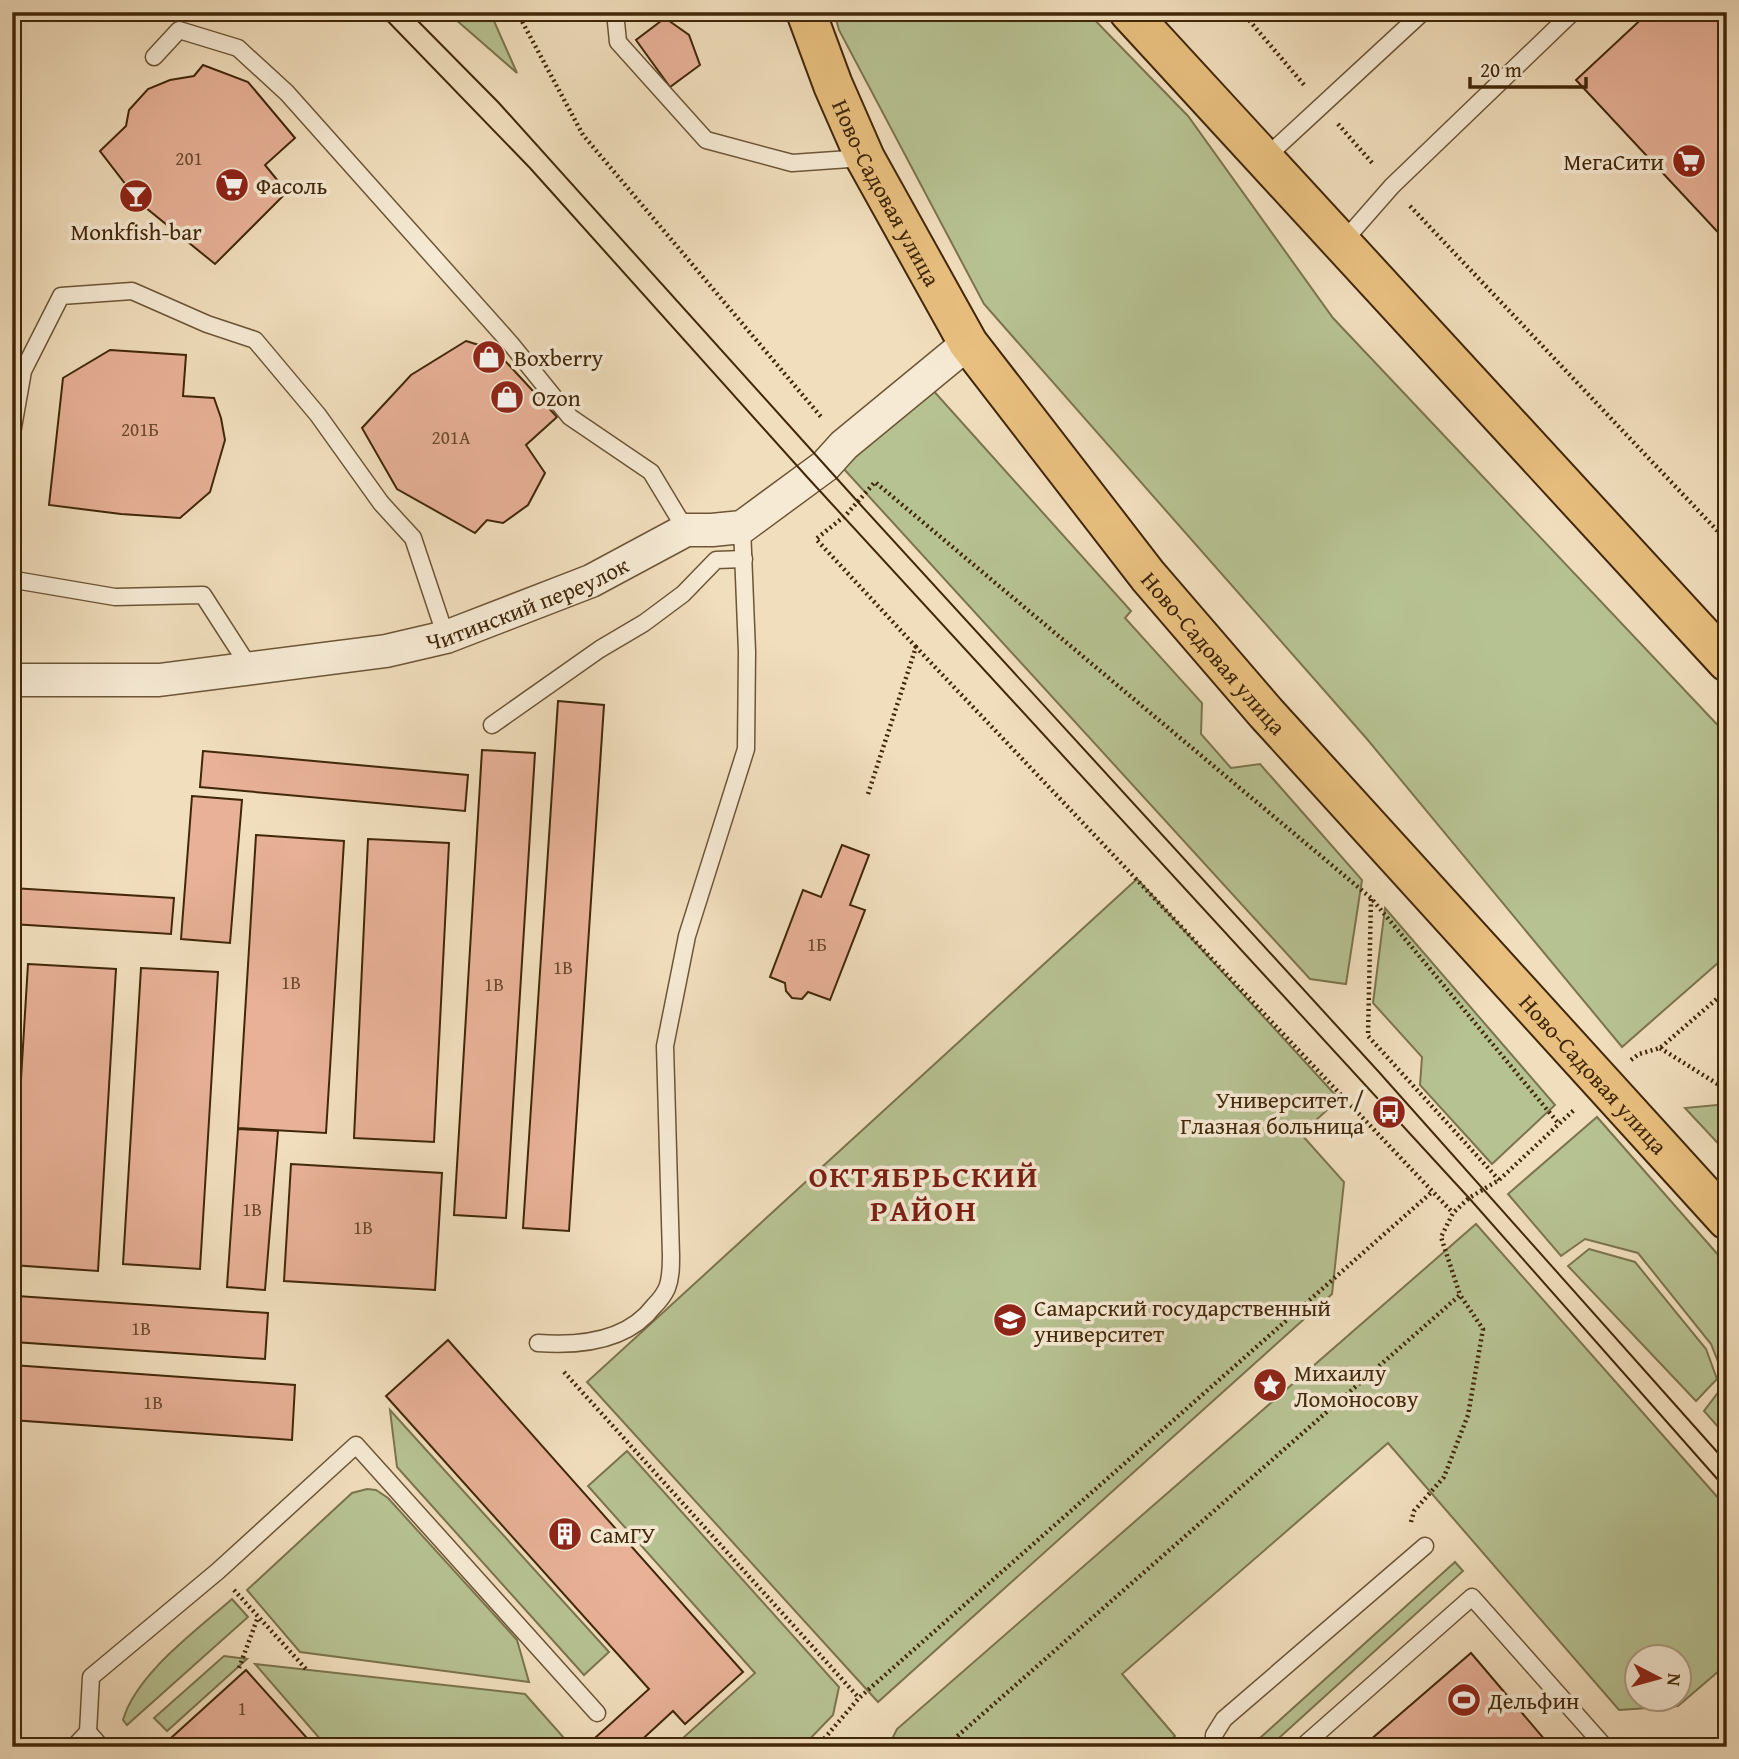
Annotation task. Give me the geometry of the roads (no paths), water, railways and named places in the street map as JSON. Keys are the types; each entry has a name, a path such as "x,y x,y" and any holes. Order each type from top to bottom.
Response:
{"main road":[{"name":"Ново-Садовая улица","path":"806,12 833,85 865,158 968,343 1148,576 1266,713 1727,1220"},
{"path":"1129,12 1727,662"}],"street":[{"path":"743,527 825,466 844,444 968,343"},
{"name":"Читинский переулок","path":"12,680 159,680 386,651 446,638 591,581 686,530 743,527"}],"lane":[{"path":"615,12 618,42 706,140 792,163 865,158"},
{"path":"1264,159 1423,12"},
{"path":"1341,243 1392,186 1573,12"},
{"path":"154,57 179,30 238,48 287,93 511,344 570,416 651,472 686,530"},
{"path":"12,433 23,372 61,296 132,291 207,324 255,340 318,415 381,503 413,538 446,638"},
{"path":"538,1343 561,1345 607,1339 629,1328 650,1312 666,1291 671,1273 665,1046 687,936 746,749 747,652 743,527"},
{"path":"492,724 600,649 644,623 683,594 716,559 744,559"},
{"path":"12,577 15,580 115,597 203,595 250,668"},
{"path":"74,1747 88,1732 91,1677 218,1571 356,1444 597,1713"},
{"path":"1214,1747 1214,1735 1224,1718 1426,1546"},
{"path":"1302,1747 1472,1597 1605,1747"},
{"path":"88,1732 101,1747"}],"tram line":[{"path":"379,12 530,168 808,478 1469,1198 1727,1490"},
{"path":"409,12 498,102 858,502 1378,1071 1727,1463"}],"place":[{"name":"МегаСити","path":"1689,161"},
{"name":"Фасоль","path":"232,185"},
{"name":"Monkfish-bar","path":"136,196"},
{"name":"Boxberry","path":"489,357"},
{"name":"Ozon","path":"507,397"},
{"name":"Университет / Глазная больница","path":"1389,1112"},
{"name":"Самарский государственный университет","path":"1010,1320"},
{"name":"Михаилу Ломоносову","path":"1270,1385"},
{"name":"СамГУ","path":"565,1534"},
{"name":"Дельфин","path":"1464,1700"}],"district":[{"name":"ОКТЯБРЬСКИЙ РАЙОН","path":"924,1193"}]}
